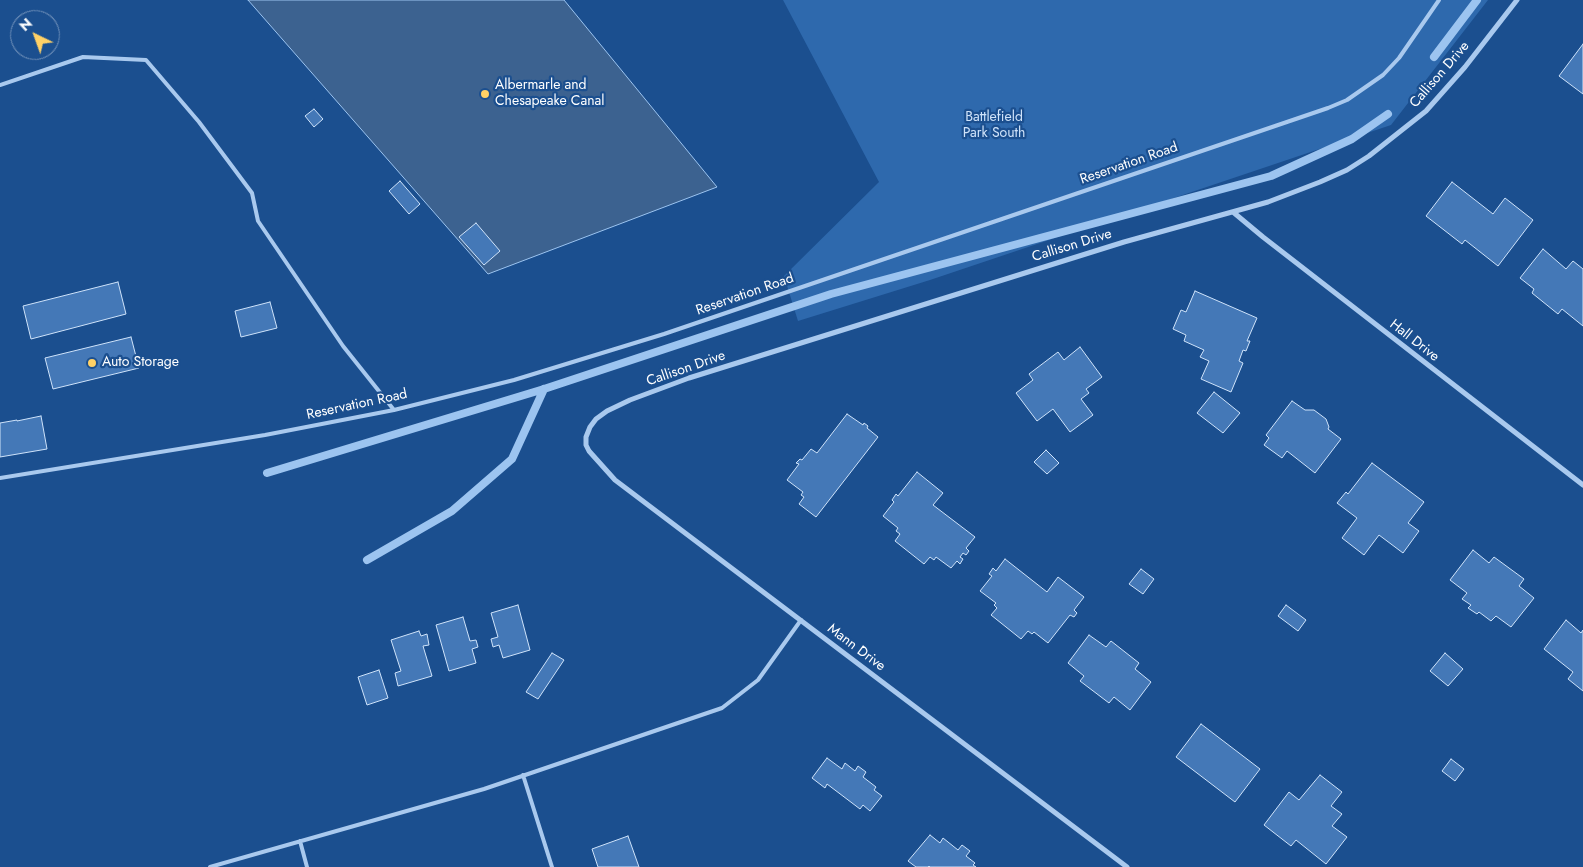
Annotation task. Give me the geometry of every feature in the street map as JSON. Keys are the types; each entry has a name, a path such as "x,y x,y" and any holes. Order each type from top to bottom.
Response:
{"street":[{"name":"Callison Drive","path":"586,437 596,419 607,411 630,400 689,378 1124,242 1268,202 1347,170 1394,138 1426,111 1517,0"},
{"name":"Hall Drive","path":"1233,212 1583,485"},
{"name":"Mann Drive","path":"586,437 586,445 589,452 615,480 1126,867"}],"lane":[{"name":"Reservation Road","path":"0,478 265,435 394,410 514,380 664,334 1347,100 1383,74 1399,58 1439,0"},
{"path":"0,85 83,57 146,60 199,122 252,193 258,221 343,346 394,410"},
{"path":"210,867 484,789 722,708 758,680 801,620"},
{"path":"523,775 552,867"},
{"path":"300,841 307,867"}],"green space":[{"name":"Battlefield Park South","path":"783,0 1488,0 1391,125 930,280 798,321 784,276 879,182"}],"shaded area":[{"name":"Albermarle and Chesapeake Canal","path":"248,0 564,0 717,187 488,274"}],"building":[{"path":"1583,44 1583,94 1559,76"},
{"path":"314,109 323,119 314,127 305,116"},
{"path":"400,181 420,204 409,214 389,191"},
{"path":"1452,182 1493,214 1505,198 1533,220 1498,266 1465,240 1462,244 1426,216"},
{"path":"476,223 500,251 484,265 459,237"},
{"path":"1543,249 1566,269 1573,261 1583,269 1583,326 1562,309 1558,314 1532,293 1534,289 1520,278"},
{"path":"118,282 126,314 31,339 23,306"},
{"path":"1195,291 1257,318 1247,341 1250,341 1246,351 1243,350 1239,361 1243,363 1231,392 1201,379 1209,361 1200,357 1204,350 1184,341 1186,335 1173,329 1181,310 1186,312"},
{"path":"270,302 277,328 241,337 235,311"},
{"name":"Auto Storage","path":"131,337 139,368 53,389 45,358"},
{"path":"1080,347 1102,377 1086,389 1089,393 1081,399 1093,415 1070,432 1053,409 1037,421 1016,393 1033,380 1029,374 1058,352 1064,360"},
{"path":"1214,392 1240,413 1223,433 1197,413"},
{"path":"1292,401 1305,410 1314,410 1326,419 1328,429 1341,439 1315,473 1287,451 1282,458 1264,445 1269,438 1266,435"},
{"path":"847,414 863,425 864,423 878,437 816,517 799,504 804,497 801,495 803,492 787,480 799,464 796,463 800,459 802,460 811,449 817,453"},
{"path":"41,416 47,449 0,457 0,423"},
{"path":"1046,450 1059,463 1047,474 1034,462"},
{"path":"1372,463 1424,502 1408,523 1419,531 1403,553 1379,535 1364,555 1342,538 1357,518 1337,503 1346,492 1348,494"},
{"path":"917,472 943,493 933,505 975,537 966,548 969,551 966,555 963,553 960,557 963,559 960,564 957,561 951,568 936,557 934,560 930,557 924,564 895,541 900,534 896,531 898,528 883,516 894,502 892,500 896,494 898,496"},
{"path":"1473,550 1489,563 1494,557 1524,579 1519,586 1534,598 1511,627 1496,616 1491,621 1479,612 1477,614 1468,608 1471,605 1462,599 1467,593 1450,580"},
{"path":"1005,559 1047,592 1058,577 1084,597 1074,610 1077,613 1074,617 1070,615 1048,643 1034,632 1032,634 1028,631 1021,639 991,615 997,608 994,605 996,603 980,591 992,576 989,574 993,568 996,571"},
{"path":"1141,569 1154,579 1143,594 1129,584"},
{"path":"518,605 530,650 503,658 499,645 493,647 491,639 498,637 491,613"},
{"path":"1286,605 1306,620 1298,631 1278,616"},
{"path":"463,617 470,641 476,640 478,647 472,649 476,663 449,671 436,625"},
{"path":"1566,620 1581,633 1583,630 1583,691 1568,679 1573,672 1544,649"},
{"path":"419,631 421,636 427,634 429,645 423,646 432,676 398,686 395,673 401,671 391,640"},
{"path":"1089,635 1106,647 1111,641 1139,663 1135,669 1151,682 1130,710 1114,697 1109,703 1080,681 1084,676 1068,663"},
{"path":"552,653 564,660 538,699 526,692"},
{"path":"1445,653 1463,669 1448,686 1430,671"},
{"path":"379,670 388,698 367,705 358,677"},
{"path":"1201,724 1260,769 1235,802 1176,757"},
{"path":"827,758 842,769 845,763 855,771 858,766 866,772 863,777 876,787 874,790 882,796 870,811 863,805 860,809 827,784 825,788 812,778"},
{"path":"1451,759 1464,769 1455,781 1442,771"},
{"path":"1320,775 1342,792 1331,806 1342,814 1332,826 1347,837 1326,864 1296,840 1291,846 1264,825 1289,792 1299,800"},
{"path":"930,835 940,843 943,838 958,850 962,845 970,851 966,856 975,863 973,865 976,867 916,867 908,861"},
{"path":"628,836 639,867 598,867 592,849"}],"waterway":[{"path":"1434,57 1477,0"},
{"path":"267,473 544,389 831,294 1271,176 1352,139 1388,114"},
{"path":"367,560 452,511 512,459 544,389"}],"place":[{"name":"Albermarle and Chesapeake Canal","path":"485,94"},
{"name":"Auto Storage","path":"92,363"}]}
